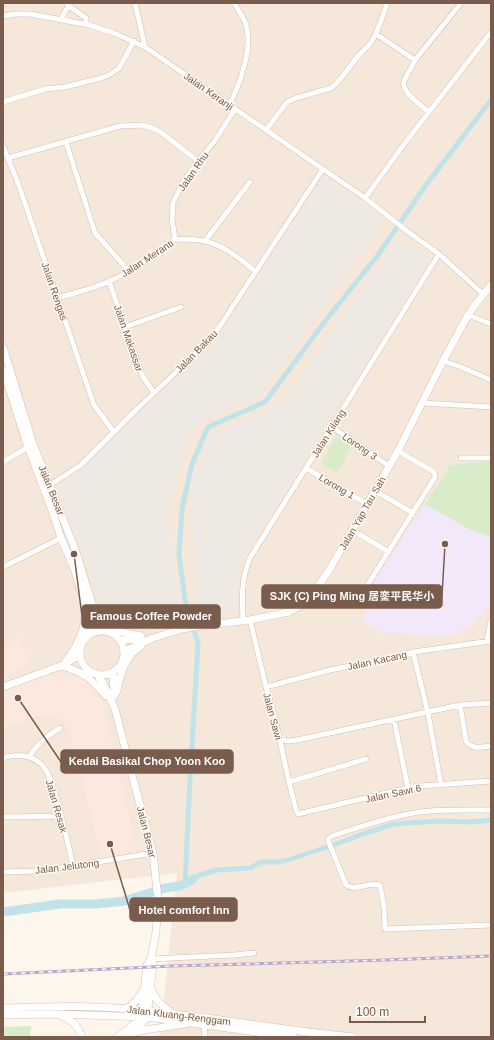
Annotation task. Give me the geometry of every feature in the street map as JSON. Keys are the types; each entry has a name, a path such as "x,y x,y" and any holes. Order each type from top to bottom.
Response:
{"main road":[{"name":"Jalan Yap Tau Sah","path":"124,652 143,641 182,629 289,612 309,599 328,572 398,451 468,315 491,285"},
{"name":"Jalan Besar","path":"3,347 33,444 75,549 89,606 89,635 82,644 80,655"},
{"name":"Jalan Besar","path":"3,370 28,447 62,538 89,606 103,631"},
{"path":"62,665 81,672 97,685 107,696 112,696 117,691 124,666 132,653 140,647 143,641 141,636 123,633 112,628 89,606"},
{"path":"62,665 72,654 80,638 89,606"},
{"path":"89,635 103,631 110,633 120,640 123,646 123,658 118,669 107,675 96,674"},
{"name":"Jalan Yap Tau Sah","path":"120,640 143,641"},
{"path":"3,687 62,665 80,655 84,665"},
{"path":"62,665 84,665"},
{"name":"Jalan Besar","path":"84,665 91,672 96,674 112,696"},
{"name":"Jalan Besar","path":"113,672 112,696 153,853 158,899 156,932 151,959 147,965 148,987 144,1013"},
{"path":"125,1008 136,1002 148,987 158,1002 173,1014"},
{"name":"Jalan Kluang-Renggam","path":"3,1008 125,1008 193,1023 205,1021 353,1037"},
{"path":"131,1035 138,1029 144,1013"},
{"path":"117,1037 132,1027 144,1013"},
{"path":"57,1014 74,1023 82,1037"},
{"name":"Jalan Kluang-Renggam","path":"3,1015 173,1014 293,1037"},
{"path":"131,1035 144,1030 193,1023"}],"street":[{"path":"136,3 145,46"},
{"path":"230,105 244,67 248,39 246,23 234,3"},
{"path":"266,130 287,102 331,88 335,85 371,42 376,34 387,3"},
{"path":"429,112 406,92 404,81 415,60 461,3"},
{"path":"61,20 68,4 86,18 86,24"},
{"name":"Jalan Keranji","path":"3,16 30,14 86,24 101,28 145,46 365,198 439,254"},
{"path":"365,198 405,143 491,32"},
{"path":"376,34 415,60"},
{"path":"3,102 45,89 65,87 109,75 120,68 134,41"},
{"name":"Jalan Rhu","path":"175,239 172,219 173,203 182,184 198,161 214,142 235,109"},
{"path":"8,158 120,126 142,125 162,133 198,161"},
{"path":"66,142 95,233 129,271"},
{"name":"Jalan Rengas","path":"3,146 18,183 94,405 113,432"},
{"name":"Jalan Bakau","path":"50,484 81,465 154,392 209,341 323,169"},
{"path":"205,241 250,182"},
{"name":"Jalan Meranti","path":"57,298 110,281 154,255 175,239 205,241 235,255 255,271"},
{"path":"439,254 483,294"},
{"name":"Jalan Kilang","path":"246,620 242,587 246,566 250,558 439,254"},
{"name":"Jalan Makassar","path":"110,281 142,374 154,392"},
{"path":"125,327 181,307"},
{"path":"468,315 491,324"},
{"path":"443,361 491,380"},
{"path":"422,403 491,407"},
{"name":"Lorong 3","path":"332,427 389,466"},
{"path":"3,462 28,447"},
{"path":"360,597 435,477 434,472 398,451"},
{"path":"461,458 491,458"},
{"name":"Lorong 1","path":"306,468 367,504"},
{"path":"375,491 413,514"},
{"path":"352,530 389,552"},
{"path":"3,567 62,538"},
{"name":"Jalan Sawi","path":"246,620 266,687 297,813"},
{"path":"489,641 491,620"},
{"name":"Jalan Kacang","path":"266,687 330,670 396,657 413,652 489,641"},
{"path":"413,652 428,713 441,785"},
{"path":"280,740 297,740 460,705 491,703"},
{"path":"460,705 468,745 473,747 491,746"},
{"path":"394,720 408,788"},
{"path":"3,758 16,755 29,757 45,737 60,728"},
{"name":"Jalan Resak","path":"29,757 42,765 47,772 62,816 73,866"},
{"path":"289,782 366,759"},
{"name":"Jalan Sawi 6","path":"297,813 300,814 408,788 491,781"},
{"path":"491,810 441,810 409,814 369,824 332,836 328,839 346,885 350,888 374,884 380,885 385,929 491,925"},
{"path":"3,818 62,816"},
{"name":"Jalan Jelutong","path":"3,872 41,870 73,866 153,853"},
{"path":"151,959 254,953"},
{"path":"205,1021 205,1037"}],"shaded area":[{"path":"3,3 491,3 491,1037 153,1037 160,1034 177,873 3,893"},
{"path":"323,177 384,220 258,397 192,427 167,504 182,622 157,629 126,628 103,611 60,485 213,347"},
{"path":"398,240 430,258 240,563 236,611 199,616 191,482 214,433 281,405"},
{"path":"491,461 491,604 473,624 458,633 444,636 383,633 363,621 373,584 450,465"},
{"path":"19,639 29,666 3,676 3,645"},
{"path":"63,669 75,674 91,684 103,705 137,852 102,859 70,731 63,720 51,715 41,715 9,726 3,711 3,692"}],"green space":[{"path":"336,437 352,447 337,473 321,463"},
{"path":"491,461 491,537 471,530 425,504 450,465"},
{"path":"31,1026 30,1037 3,1037 3,1027"}],"waterway":[{"path":"185,884 198,644 185,600 179,554 182,509 192,464 208,427 265,402 326,320 378,255 426,185 491,100"},
{"path":"193,879 200,875 217,870 250,868 262,862 278,862 288,860 394,824 491,820"},
{"path":"3,912 60,904 97,904 124,901 165,888 179,886 193,879"}],"railway":[{"path":"3,974 172,966 491,956"}],"place":[{"name":"SJK (C) Ping Ming 居銮平民华小","path":"445,544"},
{"name":"Famous Coffee Powder","path":"74,554"},
{"name":"Kedai Basikal Chop Yoon Koo","path":"18,698"},
{"name":"Hotel comfort Inn","path":"110,844"}]}
